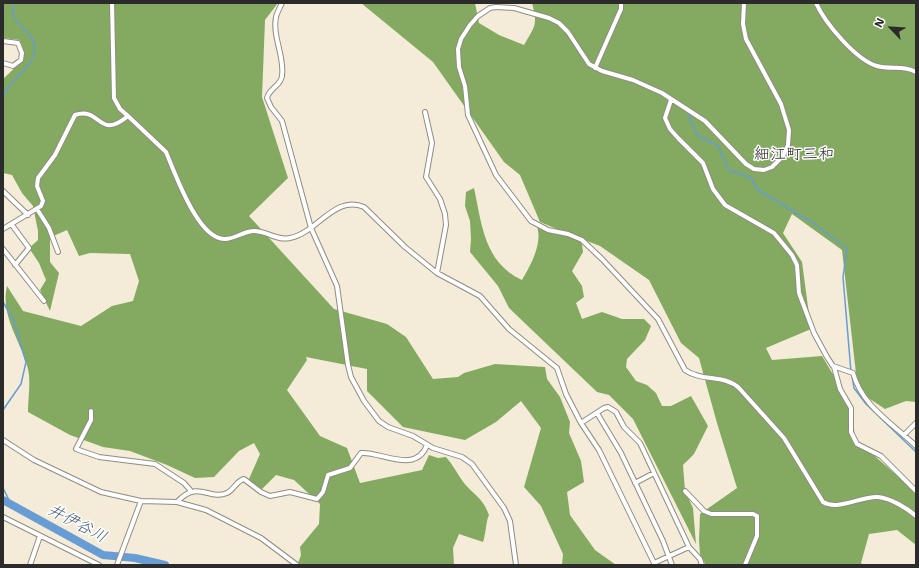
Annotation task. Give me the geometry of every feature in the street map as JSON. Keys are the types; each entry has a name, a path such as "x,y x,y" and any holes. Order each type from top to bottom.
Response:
{"street":[{"path":"112,3 114,98 120,109 166,152 198,220 207,231 218,238 226,239 245,232 255,231 284,239 301,234 348,203 356,204 364,208 405,247 437,273 480,296 509,329 557,368 566,394 581,423 599,450 655,564 689,547"},
{"path":"282,3 276,17 282,75 279,83 270,92 267,98 271,107 282,121 288,137 311,228 337,286 351,377 372,414 379,421 388,427 413,436 427,445 462,457 472,464 504,508 510,521 516,565"},
{"path":"595,68 621,9 622,3"},
{"path":"744,3 743,24 748,46 774,90 786,117 789,138 783,156 776,164 768,168 758,170 750,167 705,121 662,93 633,80 595,68 584,58 568,32 559,23 549,18 514,8 496,7 485,10 478,16 459,43 459,67 465,86 468,115 496,175 532,221 548,230 568,234 582,240 602,258 658,319 685,370 693,375 724,379 740,388 784,438 823,502 833,504 878,497 891,501 916,516"},
{"path":"816,3 822,15 838,35 865,60 878,66 907,68 916,72"},
{"path":"3,41 18,43 22,53 21,60 13,66 3,63"},
{"path":"671,100 665,118 670,129 703,163 713,189 722,201 744,217 774,233 792,255 797,265 799,293 814,333 834,367 840,389 851,408 851,432 857,444 881,456 916,491"},
{"path":"425,112 432,143 426,177 440,199 446,225 437,273"},
{"path":"3,229 37,209 43,201 37,186 38,178 56,155 75,115 88,113 104,124 110,126 117,125 128,116"},
{"path":"3,191 28,215"},
{"path":"37,209 49,228 58,252"},
{"path":"12,224 29,248 15,265"},
{"path":"3,249 44,301"},
{"path":"834,367 850,372 860,393 868,402 916,446"},
{"path":"581,423 606,407 615,411 624,427 640,443 689,547 700,559 702,565"},
{"path":"91,412 91,420 76,449 99,457 155,464 184,483 191,491"},
{"path":"596,413 621,453 670,557 672,565"},
{"path":"904,434 916,423"},
{"path":"3,440 34,460 101,492 141,500 177,502 206,510 261,538 297,565"},
{"path":"177,502 181,497 191,491 224,494 231,491 239,481 244,479 260,492 270,496 290,492 317,499 323,492 328,475 350,468 361,453 411,460 423,454 427,445"},
{"path":"635,483 654,473"},
{"path":"685,491 704,511 711,514 753,514 757,516 757,536 746,565"},
{"path":"117,565 141,500"},
{"path":"3,517 99,565"},
{"path":"30,565 40,536"}],"green space":[{"path":"3,3 278,3 265,20 262,97 288,178 249,216 334,309 387,324 406,337 433,379 458,377 464,373 495,364 545,367 547,379 560,397 570,422 569,433 581,461 584,482 567,492 570,515 595,550 616,565 562,565 563,554 541,506 524,487 541,428 521,401 496,422 465,440 403,427 367,391 367,369 306,357 307,360 287,390 320,436 347,448 360,483 422,470 429,455 438,458 446,457 464,483 487,509 489,515 483,542 459,534 453,548 454,565 300,565 298,563 301,555 300,547 319,524 320,504 294,480 276,475 261,490 249,479 260,454 254,443 239,451 214,477 195,478 167,465 130,451 103,447 70,435 28,412 29,374 6,308 7,286 23,311 81,326 112,306 133,301 139,281 130,254 90,253 79,256 67,230 51,237 50,240 50,262 59,273 50,311 40,290 46,280 39,263 29,248 38,240 38,231 33,206 22,193 12,175 3,173 3,79 22,61 20,40 3,38"},
{"path":"361,3 475,3 479,23 499,35 524,45 531,34 535,21 532,3 916,3 916,402 906,401 885,409 858,391 842,250 792,214 783,233 802,262 811,329 766,348 772,360 822,356 852,406 855,439 916,492 916,545 897,530 869,534 861,563 863,565 706,565 700,554 700,514 737,488 699,358 681,343 649,280 600,246 574,236 582,244 583,252 572,271 582,286 584,297 576,303 582,319 602,312 622,319 644,319 651,326 645,340 627,359 626,367 636,381 647,385 656,393 662,406 671,406 691,396 708,426 694,454 683,465 685,491 693,508 696,544 633,419 609,395 597,392 509,308 498,286 470,252 470,221 465,206 466,192 474,188 483,229 492,253 509,272 522,280 535,253 537,245 538,231 536,224 569,234 540,222 520,175 504,162 433,62"}],"waterway":[{"path":"3,96 6,90 27,67 34,55 35,48 31,36 14,16 14,3"},
{"path":"687,111 697,135 718,146 729,170 751,178 758,190 813,223 847,249 843,277 851,372"},
{"path":"3,302 13,319 26,362 21,384 3,410"},
{"path":"852,376 854,388 866,404 916,452"},
{"path":"3,488 11,504"},
{"name":"井伊谷川","path":"3,500 103,555 135,558 165,565"}],"district":[{"name":"細江町三和","path":"794,155"}]}
